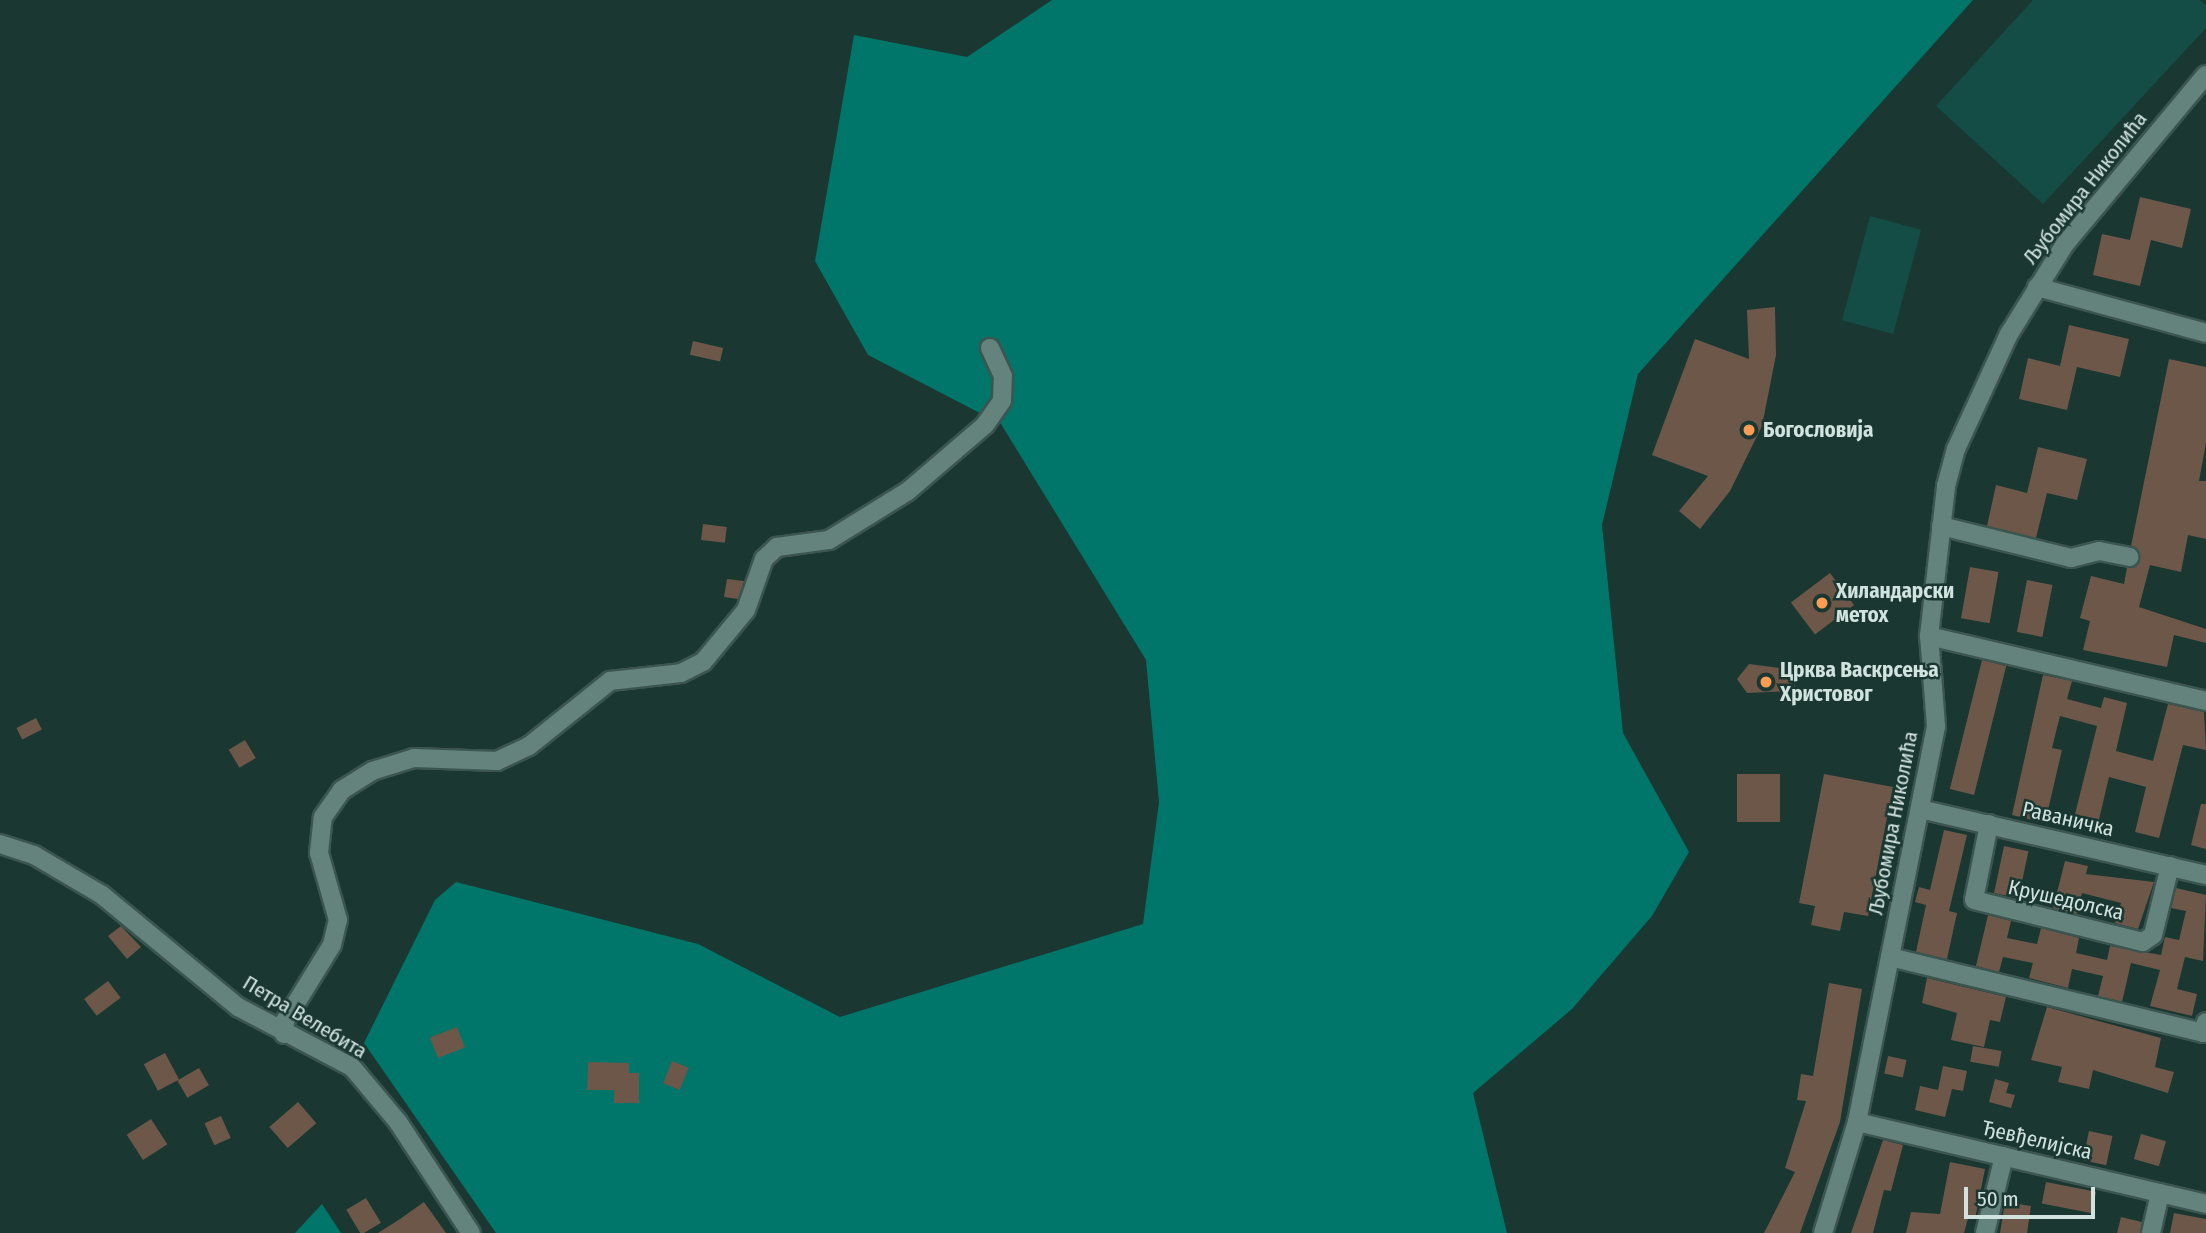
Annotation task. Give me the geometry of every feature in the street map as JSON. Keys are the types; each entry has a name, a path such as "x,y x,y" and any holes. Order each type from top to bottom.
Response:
{"street":[{"name":"Љубомира Николића","path":"1823,1233 1857,1122 1936,726 1929,636 1941,526 1966,424 2037,287 2097,202 2206,75"},
{"path":"2037,287 2206,333"},
{"path":"284,1034 285,1021 335,933 335,899 319,853 323,817 342,790 372,771 414,758 497,761 529,746 610,681 681,673 703,662 746,610 764,559 778,547 829,540 908,491 985,425 1002,401 1003,376 989,348"},
{"path":"1941,526 2071,558 2099,551 2129,557"},
{"path":"1929,636 2206,701"},
{"name":"Раваничка","path":"1920,808 2206,875"},
{"name":"Крушедолска","path":"1989,824 1974,900 2143,942 2153,935 2170,866"},
{"name":"Петра Велебита","path":"0,845 34,855 102,895 237,1007 359,1074 471,1233"},
{"path":"1890,957 2205,1028"},
{"name":"Ђевђелијска","path":"1857,1122 2206,1203"},
{"path":"1986,1233 2004,1156"},
{"path":"2151,1233 2160,1193"}],"green space":[{"path":"1052,0 1973,0 1638,374 1602,525 1623,733 1689,852 1652,916 1572,1009 1473,1093 1507,1233 496,1233 364,1043 435,900 456,882 698,944 840,1017 1143,924 1159,802 1146,660 1001,424 868,355 815,261 854,35 967,57"},
{"path":"2033,0 2200,0 2206,5 2206,28 2043,204 1936,106"},
{"path":"1870,216 1921,230 1893,334 1842,320"},
{"path":"322,1204 341,1233 295,1233"}],"building":[{"path":"2140,197 2191,209 2182,248 2151,240 2140,286 2093,275 2102,234 2130,240"},
{"path":"1775,307 1776,355 1762,426 1730,491 1700,529 1679,511 1708,476 1652,455 1695,339 1749,359 1747,310"},
{"path":"2069,325 2129,339 2120,377 2077,367 2067,410 2019,399 2028,358 2060,366"},
{"path":"693,341 723,348 720,362 690,355"},
{"path":"2169,359 2206,367 2206,443 2199,481 2206,481 2206,539 2188,535 2181,572 2150,565 2139,607 2206,629 2206,643 2174,635 2167,667 2083,650 2090,621 2080,618 2091,576 2124,584 2127,568 2140,560 2131,546"},
{"path":"2038,447 2087,459 2077,500 2047,493 2036,538 1987,526 1996,485 2027,493"},
{"path":"703,524 727,527 725,543 701,540"},
{"path":"1970,567 1999,572 1990,623 1961,618"},
{"name":"Хиландарски метох","path":"1830,573 1854,605 1815,634 1791,602"},
{"path":"727,579 744,581 738,599 724,597"},
{"path":"2027,580 2053,585 2042,637 2017,632"},
{"path":"1982,660 2006,666 1974,795 1950,789"},
{"name":"Црква Васкрсења Христовог","path":"1749,664 1796,670 1794,691 1747,693 1737,679"},
{"path":"2043,675 2072,681 2067,699 2101,708 2104,697 2127,703 2116,751 2153,761 2168,704 2204,712 2206,750 2183,745 2159,838 2135,832 2146,787 2109,777 2098,824 2074,818 2097,726 2060,716 2052,748 2062,750 2045,823 2012,815"},
{"path":"36,718 42,730 22,740 16,728"},
{"path":"245,740 256,758 240,768 229,750"},
{"path":"1737,774 1780,774 1780,822 1737,822"},
{"path":"1824,774 1893,787 1868,916 1844,912 1840,931 1811,925 1815,906 1799,903"},
{"path":"2201,804 2206,804 2206,849 2191,845"},
{"path":"1944,830 1967,835 1949,911 1957,913 1947,959 1916,952 1926,905 1915,902 1919,887 1930,890"},
{"path":"2004,846 2028,851 2018,898 1994,893"},
{"path":"2065,861 2088,866 2086,874 2154,882 2138,929 2115,923 2121,903 2082,893 2077,914 2053,908"},
{"path":"2176,888 2206,895 2203,961 2185,957 2177,989 2197,994 2192,1016 2150,1006 2160,970 2131,963 2122,1002 2098,996 2103,976 2072,969 2068,988 2029,978 2033,963 2003,957 1999,972 1976,966 1988,915 2011,921 2007,938 2037,944 2041,928 2079,938 2076,953 2107,960 2110,946 2161,955 2165,937 2179,940 2186,911 2171,908"},
{"path":"121,926 141,947 127,959 108,936"},
{"path":"1927,978 2006,997 2000,1022 1990,1020 1984,1047 1951,1040 1957,1013 1922,1003"},
{"path":"108,981 121,998 97,1016 84,999"},
{"path":"1829,983 1862,989 1840,1122 1800,1233 1764,1233 1795,1172 1785,1168 1806,1101 1797,1100 1801,1074 1813,1076"},
{"path":"2047,1007 2161,1038 2155,1067 2174,1072 2168,1093 2093,1070 2089,1089 2058,1082 2062,1067 2031,1060"},
{"path":"457,1027 465,1048 438,1058 430,1037"},
{"path":"1973,1046 2002,1051 1999,1067 1970,1062"},
{"path":"165,1053 179,1079 158,1091 144,1064"},
{"path":"1888,1056 1907,1060 1903,1078 1884,1074"},
{"path":"672,1061 689,1068 680,1090 663,1083"},
{"path":"588,1062 629,1063 629,1073 639,1073 639,1103 614,1103 614,1090 587,1090"},
{"path":"1943,1066 1967,1071 1963,1091 1952,1089 1945,1117 1915,1110 1920,1086 1938,1090"},
{"path":"199,1068 209,1085 187,1098 177,1080"},
{"path":"1995,1079 2009,1083 2006,1093 2015,1095 2011,1108 1989,1102"},
{"path":"298,1102 316,1123 288,1148 269,1127"},
{"path":"221,1116 231,1138 214,1145 205,1123"},
{"path":"151,1119 167,1144 143,1160 127,1135"},
{"path":"2089,1131 2112,1136 2106,1165 2083,1160"},
{"path":"2141,1134 2166,1141 2159,1166 2134,1159"},
{"path":"1883,1140 1903,1145 1891,1191 1884,1190 1873,1233 1851,1233"},
{"path":"1950,1162 1985,1169 1975,1219 1968,1218 1964,1233 1906,1233 1911,1212 1940,1214"},
{"path":"2046,1182 2096,1192 2092,1213 2042,1204"},
{"path":"366,1198 381,1223 360,1233 346,1210"},
{"path":"424,1202 446,1233 378,1233 400,1219"},
{"path":"2005,1202 2031,1206 2027,1233 2000,1233"},
{"path":"2174,1213 2206,1219 2206,1233 2170,1233"},
{"path":"2121,1217 2142,1222 2140,1233 2117,1233"}],"place":[{"name":"Богословија","path":"1749,430"},
{"name":"Хиландарски метох","path":"1822,603"},
{"name":"Црква Васкрсења Христовог","path":"1766,682"}]}
